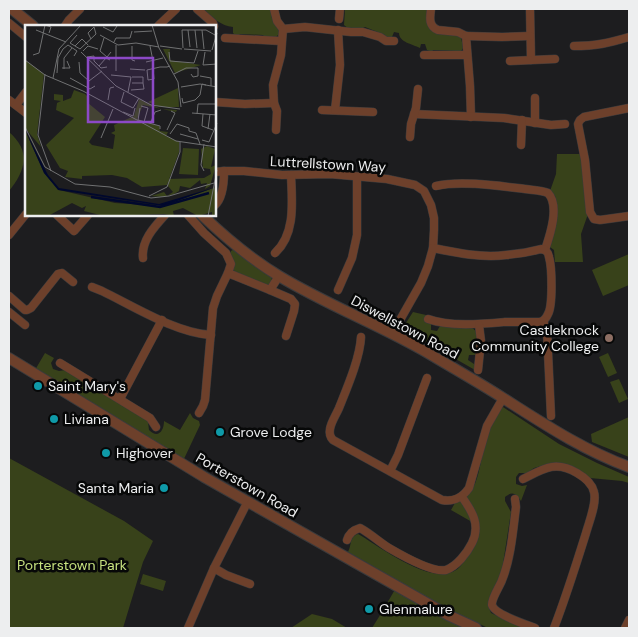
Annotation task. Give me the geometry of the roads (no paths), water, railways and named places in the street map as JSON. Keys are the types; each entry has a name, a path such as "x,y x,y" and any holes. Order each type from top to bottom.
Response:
{"street":[{"path":"12,9 31,25"},
{"path":"66,25 80,9"},
{"path":"159,25 176,9"},
{"path":"198,9 214,25"},
{"path":"274,9 277,21 283,28 281,55 273,85 274,103 277,111 276,130"},
{"path":"339,19 340,9"},
{"path":"431,9 430,22 434,29 458,32 466,36 530,36"},
{"path":"530,9 531,60"},
{"path":"9,23 25,36"},
{"path":"283,28 366,32 386,41 394,41"},
{"path":"335,110 340,65 338,30"},
{"path":"466,36 471,116"},
{"path":"574,46 602,45 629,37"},
{"path":"226,38 281,41"},
{"path":"424,55 467,55"},
{"path":"510,61 555,60"},
{"path":"410,137 418,89"},
{"path":"16,105 25,93"},
{"path":"535,98 536,123"},
{"path":"9,100 25,112"},
{"path":"216,102 274,103"},
{"path":"629,108 584,117 579,122 590,212 594,219 600,220 629,216"},
{"path":"322,110 373,112"},
{"path":"414,114 504,118 551,125 564,124"},
{"path":"521,145 522,120"},
{"name":"Luttrellstown Way","path":"216,172 244,171 274,175 325,174 404,182 415,185 424,191 431,205 434,218 433,248 428,266 420,283 392,334"},
{"path":"216,205 221,196 224,172"},
{"path":"275,253 281,247 289,227 292,208 291,175"},
{"path":"338,290 352,258 357,235 357,177"},
{"path":"436,186 444,184 479,185 548,192 553,201 553,213 551,230 545,250"},
{"path":"9,235 25,215"},
{"path":"58,216 74,231 87,216"},
{"path":"143,258 143,248 148,236 164,216"},
{"path":"189,216 226,253 231,264 212,314 205,400 199,413"},
{"name":"Diswellstown Road","path":"203,216 237,246 279,276 425,351 565,438 629,467"},
{"path":"9,221 16,226"},
{"path":"433,248 483,256 545,250 550,257 551,275 550,310 544,321"},
{"path":"9,296 25,310 29,309 58,274 62,273 72,281"},
{"path":"228,273 291,299 295,304 286,336"},
{"path":"270,290 279,276"},
{"path":"92,288 194,333 210,335"},
{"path":"21,307 11,313 25,325"},
{"path":"120,400 162,320"},
{"path":"432,323 479,325 544,321"},
{"path":"544,321 547,331 551,416"},
{"path":"478,370 481,341 479,325"},
{"path":"361,336 357,358 330,429 330,434 333,440 442,500 450,501 462,497 469,488 487,426 503,398"},
{"name":"Porterstown Road","path":"9,358 216,484 448,616 476,628"},
{"path":"470,358 478,360"},
{"path":"60,363 150,418 156,427"},
{"path":"390,471 427,378"},
{"path":"523,479 549,466 561,466 571,469 587,480 595,494 590,521 554,628"},
{"path":"346,540 348,534 360,528 388,548 417,563 434,570 444,570 454,566 472,543 477,530 475,520 462,497"},
{"path":"515,499 516,507 508,561 492,605 494,610 535,628"},
{"path":"188,628 214,568 248,501"},
{"path":"214,568 226,575 250,584"},
{"path":"625,628 629,620"}],"place":[{"name":"Castleknock Community College","path":"609,338"},
{"name":"Saint Mary's","path":"38,386"},
{"name":"Liviana","path":"54,419"},
{"name":"Grove Lodge","path":"220,432"},
{"name":"Highover","path":"106,453"},
{"name":"Santa Maria","path":"164,488"},
{"name":"Glenmalure","path":"369,609"}],"park label":[{"name":"Porterstown Park","path":"72,565"}]}
